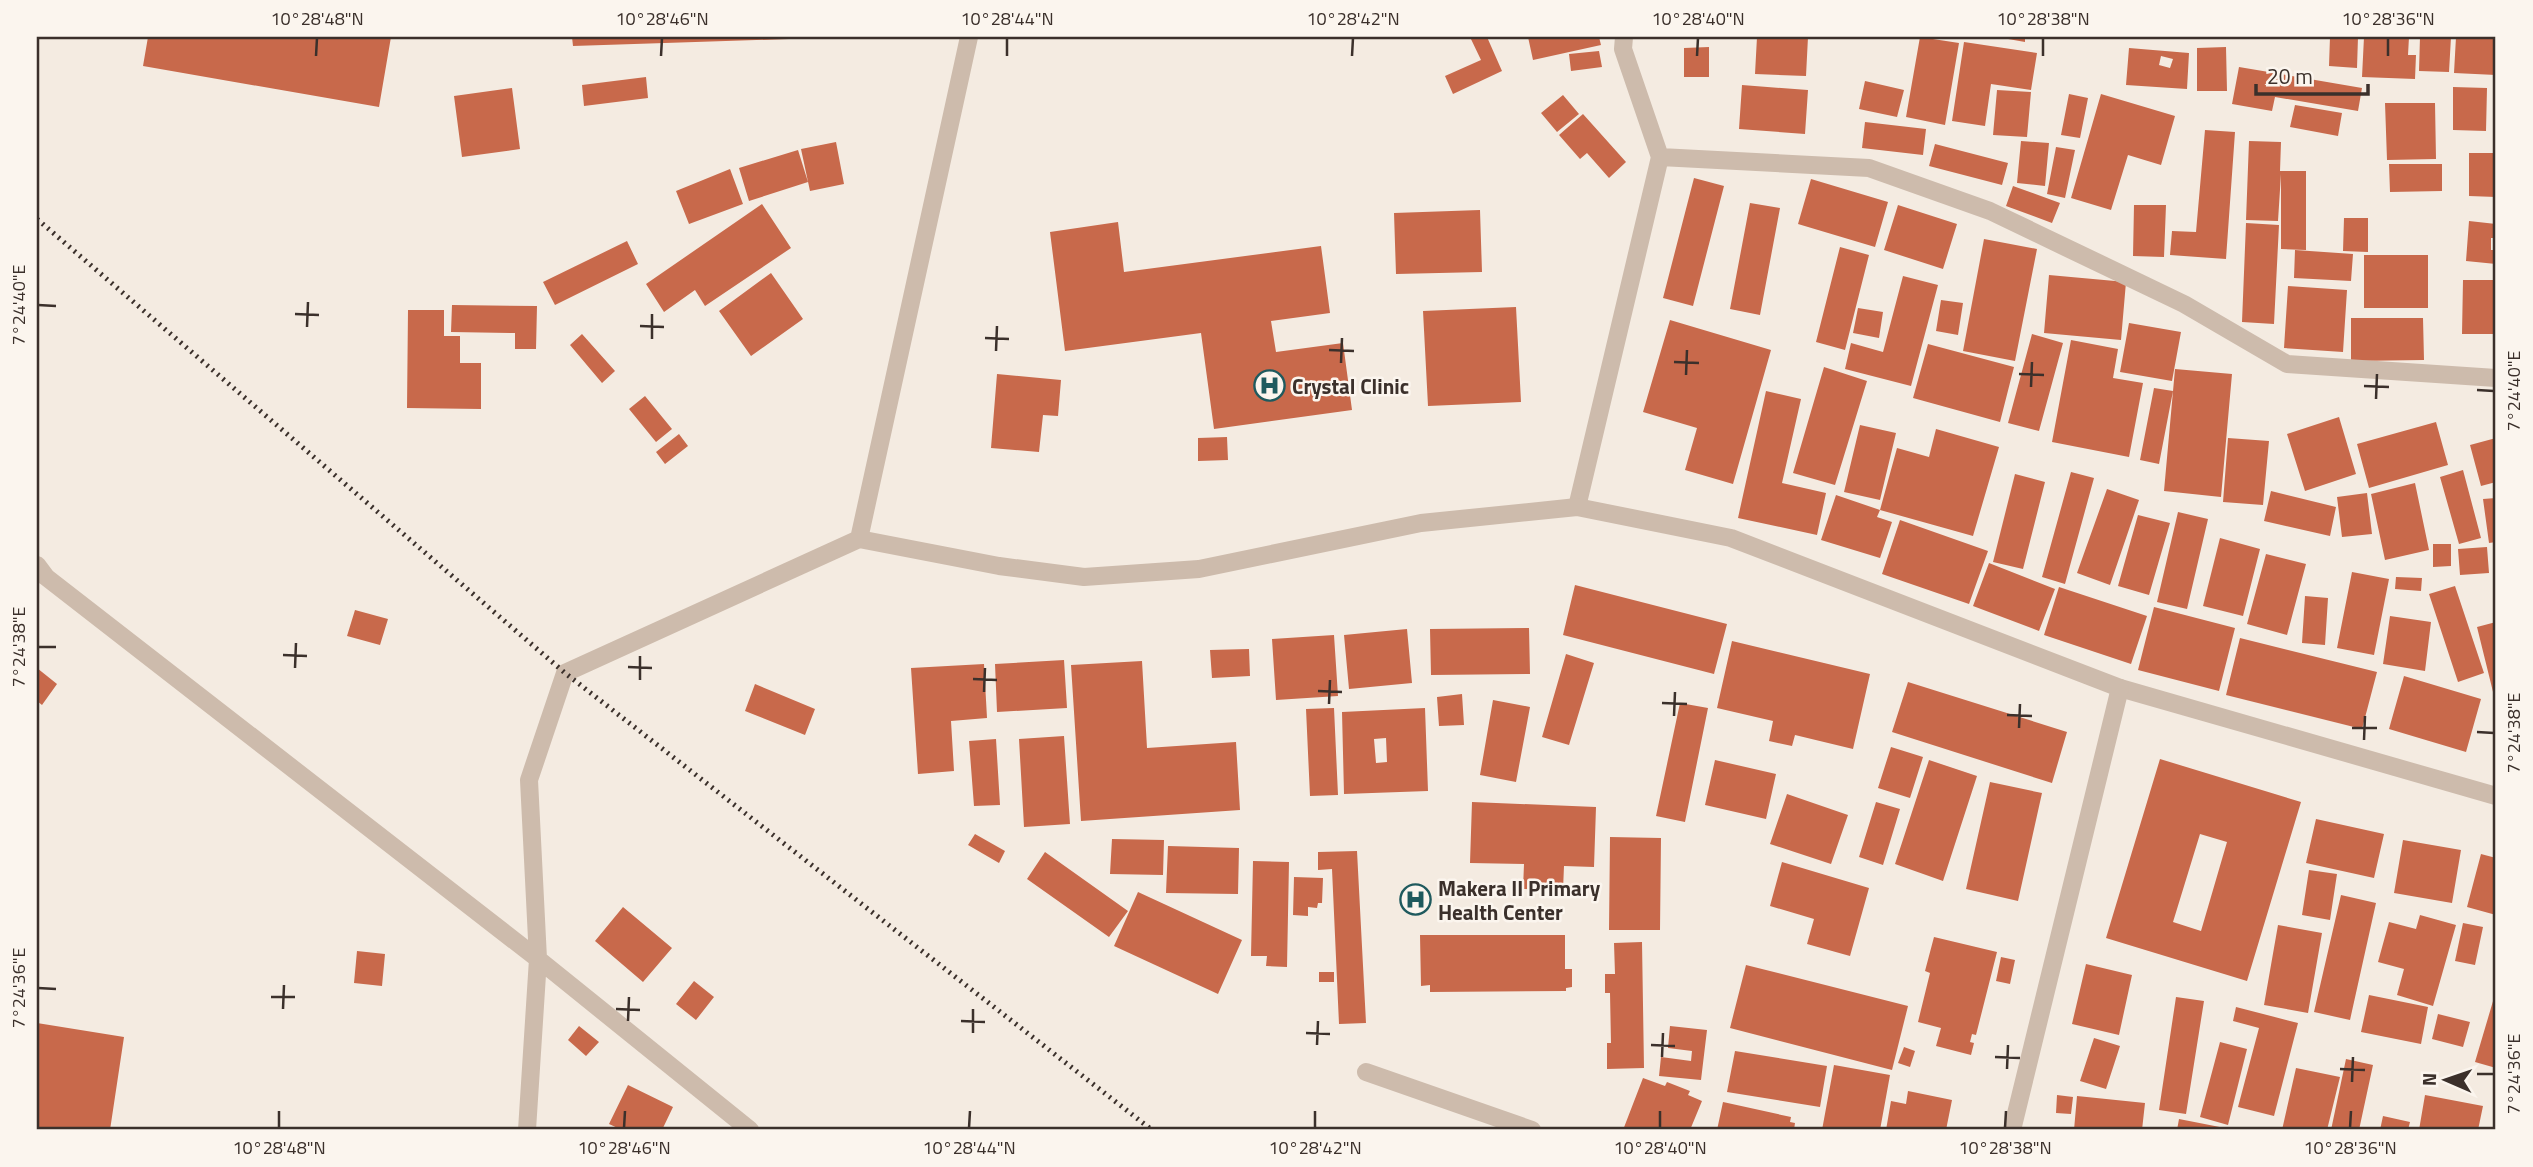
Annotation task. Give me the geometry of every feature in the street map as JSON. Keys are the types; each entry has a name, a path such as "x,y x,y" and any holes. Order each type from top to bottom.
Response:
{"street":[{"path":"859,539 969,37"},
{"path":"1577,507 1660,157 1623,48 1624,37"},
{"path":"1660,157 1868,168 1990,211 2185,304 2287,364 2496,378"},
{"path":"527,1130 538,959 530,780 565,673 859,539 999,566 1084,577 1199,569 1421,523 1577,507 1731,538 2120,688 2496,796"},
{"path":"37,565 46,577 538,959 751,1130"},
{"path":"2012,1130 2120,688"},
{"path":"1366,1072 1532,1130"}],"building":[{"path":"148,37 391,37 379,107 143,66"},
{"path":"572,37 789,37 789,39 573,46"},
{"path":"1470,37 1487,37 1502,71 1453,94 1445,76 1481,60"},
{"path":"1528,37 1599,37 1601,45 1533,60"},
{"path":"1757,37 1808,37 1806,76 1755,74"},
{"path":"1920,37 1959,43 1945,125 1906,117"},
{"path":"1997,37 2025,37 2025,42"},
{"path":"2330,37 2358,37 2357,68 2329,66"},
{"path":"2364,37 2409,37 2408,55 2416,55 2415,79 2362,77"},
{"path":"2420,37 2451,37 2449,72 2419,71"},
{"path":"2456,37 2496,37 2496,75 2454,73"},
{"path":"1964,42 2037,53 2031,90 1991,84 1985,126 1952,121"},
{"path":"1709,47 1709,77 1684,77 1684,48"},
{"path":"2226,47 2227,91 2197,91 2197,48"},
{"path":"2129,48 2189,53 2187,89 2126,85","holes":["2161,56 2173,59 2170,68 2159,65"]},
{"path":"1599,51 1602,67 1571,71 1569,54"},
{"path":"2239,67 2362,88 2358,111 2275,97 2272,111 2232,104"},
{"path":"646,77 648,98 584,106 582,85"},
{"path":"1865,81 1904,90 1897,117 1859,109"},
{"path":"1742,85 1808,90 1805,134 1739,129"},
{"path":"2453,87 2487,88 2486,131 2453,130"},
{"path":"512,88 520,149 462,157 454,96"},
{"path":"1997,90 2031,92 2027,137 1993,135"},
{"path":"2069,94 2088,98 2080,138 2061,135"},
{"path":"2101,94 2175,116 2161,165 2128,155 2111,210 2071,198"},
{"path":"1563,95 1579,114 1557,132 1541,113"},
{"path":"2385,103 2435,103 2436,159 2387,160"},
{"path":"2295,105 2342,113 2338,136 2290,127"},
{"path":"1583,114 1626,162 1609,178 1587,153 1580,159 1559,135"},
{"path":"1865,122 1926,129 1923,155 1862,148"},
{"path":"2205,130 2235,132 2226,259 2170,255 2172,231 2196,232"},
{"path":"2021,141 2049,143 2045,186 2017,183"},
{"path":"2249,141 2281,142 2280,171 2306,171 2306,250 2281,249 2281,174 2278,221 2246,220"},
{"path":"836,142 844,184 810,191 801,149"},
{"path":"1935,144 2008,163 2002,185 1929,166"},
{"path":"2056,147 2075,150 2065,198 2047,194"},
{"path":"798,150 808,182 749,201 739,168"},
{"path":"2469,153 2496,153 2496,197 2469,196"},
{"path":"2389,164 2442,164 2442,191 2390,192"},
{"path":"730,169 743,204 689,224 676,191"},
{"path":"1694,178 1724,186 1693,306 1663,298"},
{"path":"1811,179 1888,202 1875,247 1798,224"},
{"path":"2013,186 2060,203 2052,223 2006,206"},
{"path":"1750,203 1780,208 1760,315 1730,309"},
{"path":"762,204 791,248 705,306 695,290 664,312 646,284"},
{"path":"1898,205 1957,224 1943,269 1884,250"},
{"path":"2134,205 2166,205 2164,257 2133,256"},
{"path":"1480,210 1482,272 1396,274 1394,213"},
{"path":"2344,218 2368,218 2368,252 2343,251"},
{"path":"2469,221 2496,224 2496,238 2491,238 2491,250 2496,250 2496,264 2466,261"},
{"path":"1118,222 1124,272 1321,246 1330,313 1271,321 1276,352 1343,343 1352,410 1214,429 1201,333 1065,351 1050,232"},
{"path":"2246,223 2279,225 2274,324 2242,322"},
{"path":"1984,239 2037,249 2015,361 1963,351"},
{"path":"627,241 638,264 555,305 543,282"},
{"path":"1840,247 1869,255 1845,350 1816,342"},
{"path":"2295,250 2353,254 2351,281 2294,278"},
{"path":"2364,255 2428,255 2428,308 2364,308"},
{"path":"771,273 803,319 751,356 719,311"},
{"path":"2049,275 2126,282 2121,340 2044,333"},
{"path":"1903,276 1938,285 1911,386 1845,369 1851,343 1883,352"},
{"path":"2463,280 2496,280 2496,334 2462,334"},
{"path":"2288,286 2347,290 2343,352 2284,348"},
{"path":"1941,300 1963,303 1958,335 1936,331"},
{"path":"452,305 537,306 536,349 515,349 515,333 451,332"},
{"path":"1516,307 1521,402 1428,406 1423,311"},
{"path":"1858,308 1883,312 1879,338 1853,333"},
{"path":"408,310 444,310 444,336 460,336 460,363 481,363 481,409 407,408"},
{"path":"2351,318 2423,318 2424,360 2351,361"},
{"path":"1670,320 1771,350 1733,484 1685,470 1697,428 1643,412"},
{"path":"2129,323 2181,332 2172,381 2120,372"},
{"path":"582,334 615,371 602,383 570,345"},
{"path":"2032,334 2063,343 2039,431 2008,423"},
{"path":"2071,340 2118,349 2113,378 2143,383 2129,457 2052,442"},
{"path":"1928,344 2014,367 2000,422 1913,398"},
{"path":"1824,367 1867,381 1835,485 1793,473"},
{"path":"2175,369 2232,374 2221,497 2164,491"},
{"path":"997,374 1061,380 1058,416 1043,415 1039,452 991,448"},
{"path":"2154,388 2173,391 2159,464 2140,460"},
{"path":"1766,391 1801,399 1782,483 1826,493 1817,535 1738,518"},
{"path":"645,396 672,429 656,442 629,409"},
{"path":"2339,417 2356,474 2305,491 2287,434"},
{"path":"2436,422 2448,465 2369,488 2357,444"},
{"path":"1860,425 1896,433 1880,500 1844,492"},
{"path":"1936,429 1999,447 1973,536 1880,510 1897,448 1929,457"},
{"path":"679,434 688,446 665,464 656,452"},
{"path":"1227,437 1228,460 1198,461 1198,438"},
{"path":"2228,438 2269,441 2263,505 2223,502"},
{"path":"2496,438 2496,482 2481,486 2470,445"},
{"path":"2463,470 2481,538 2459,544 2440,477"},
{"path":"2071,472 2094,478 2065,584 2042,577"},
{"path":"2015,474 2045,482 2023,569 1993,562"},
{"path":"2415,483 2429,550 2385,560 2371,494"},
{"path":"2107,489 2139,500 2110,585 2077,573"},
{"path":"2271,491 2336,507 2330,536 2264,521"},
{"path":"2367,493 2372,534 2342,537 2337,497"},
{"path":"1836,495 1880,510 1877,517 1892,522 1880,558 1821,540"},
{"path":"2496,498 2496,542 2489,543 2483,499"},
{"path":"2178,512 2208,519 2187,609 2157,602"},
{"path":"2138,515 2170,523 2149,595 2118,586"},
{"path":"1900,520 1988,551 1969,604 1882,574"},
{"path":"2220,538 2260,549 2243,616 2203,606"},
{"path":"2433,544 2451,544 2451,566 2433,567"},
{"path":"2487,547 2489,573 2460,575 2458,549"},
{"path":"2266,554 2306,564 2287,635 2247,624"},
{"path":"1989,563 2055,589 2039,631 1973,606"},
{"path":"2352,572 2389,579 2374,655 2337,648"},
{"path":"2396,577 2422,578 2421,591 2395,589"},
{"path":"1575,585 1727,624 1714,674 1563,635"},
{"path":"2455,586 2484,673 2458,682 2429,594"},
{"path":"2059,587 2147,616 2131,664 2044,635"},
{"path":"2305,596 2328,598 2325,645 2302,643"},
{"path":"2154,607 2235,628 2219,691 2138,670"},
{"path":"355,610 388,619 380,645 347,636"},
{"path":"2390,616 2431,622 2425,671 2383,664"},
{"path":"2496,622 2496,700 2495,700 2477,627"},
{"path":"1529,628 1530,674 1431,675 1430,629"},
{"path":"1407,629 1412,683 1349,689 1344,635"},
{"path":"1334,635 1338,696 1276,700 1272,639"},
{"path":"2240,638 2377,672 2362,729 2226,695"},
{"path":"1732,641 1870,674 1853,749 1795,735 1792,746 1769,741 1773,721 1717,708"},
{"path":"1249,649 1250,676 1212,678 1210,650"},
{"path":"1566,654 1594,663 1569,745 1542,737"},
{"path":"1064,660 1067,708 997,712 995,664"},
{"path":"1142,661 1147,748 1236,742 1240,810 1081,821 1071,665"},
{"path":"984,664 987,718 951,721 954,771 918,774 911,668"},
{"path":"37,668 57,684 42,705 37,701"},
{"path":"2404,676 2481,699 2466,752 2389,729"},
{"path":"1908,682 2067,732 2052,783 1892,732"},
{"path":"755,684 815,709 805,735 745,711"},
{"path":"1462,694 1464,725 1439,726 1437,697"},
{"path":"1493,700 1530,707 1516,782 1480,775"},
{"path":"1680,703 1708,708 1685,822 1656,816"},
{"path":"1334,708 1338,795 1310,796 1306,709"},
{"path":"1425,708 1428,791 1344,794 1342,712","holes":["1386,738 1387,762 1376,763 1374,739"]},
{"path":"1064,736 1070,824 1024,827 1019,739"},
{"path":"996,739 1000,805 974,806 969,741"},
{"path":"1891,747 1923,757 1910,798 1878,788"},
{"path":"2160,759 2301,802 2247,981 2106,938","holes":["2200,834 2227,842 2201,931 2173,922"]},
{"path":"1715,760 1776,774 1766,819 1705,805"},
{"path":"1929,760 1977,776 1943,881 1895,864"},
{"path":"1990,782 2042,793 2018,901 1966,889"},
{"path":"1787,794 1848,815 1831,864 1770,844"},
{"path":"1472,802 1596,807 1594,867 1564,866 1563,890 1523,889 1524,864 1470,863"},
{"path":"1876,802 1900,809 1883,865 1859,857"},
{"path":"2316,819 2384,834 2374,878 2306,863"},
{"path":"975,834 1005,851 999,863 968,845"},
{"path":"1610,837 1661,838 1660,930 1609,930"},
{"path":"1112,839 1164,840 1163,875 1110,874"},
{"path":"2403,840 2461,850 2452,903 2394,893"},
{"path":"1168,846 1239,848 1238,894 1166,893"},
{"path":"1357,851 1366,1023 1339,1024 1332,869 1318,870 1318,852"},
{"path":"1045,852 1128,911 1109,937 1027,879"},
{"path":"2481,854 2496,858 2496,915 2467,907"},
{"path":"1253,861 1289,862 1287,967 1266,966 1267,956 1251,956"},
{"path":"1782,862 1869,888 1850,956 1807,944 1814,919 1770,906"},
{"path":"2309,870 2337,874 2330,920 2302,915"},
{"path":"1294,877 1323,878 1322,903 1318,903 1317,908 1308,907 1308,916 1293,915"},
{"path":"1138,892 1242,940 1218,994 1114,946"},
{"path":"2341,895 2376,903 2350,1020 2314,1012"},
{"path":"623,907 672,948 643,982 595,941"},
{"path":"2420,915 2456,925 2433,1006 2397,995 2404,969 2378,962 2389,922 2416,929"},
{"path":"2463,923 2483,927 2475,965 2455,961"},
{"path":"2278,925 2322,933 2308,1013 2264,1005"},
{"path":"1420,935 1565,935 1565,969 1572,969 1572,987 1566,988 1566,991 1430,992 1430,985 1421,986"},
{"path":"1934,937 1997,952 1976,1035 1972,1034 1970,1042 1974,1043 1971,1055 1936,1046 1941,1028 1918,1022 1930,973 1925,971"},
{"path":"1642,942 1644,1068 1607,1069 1607,1043 1611,1043 1610,993 1605,993 1605,974 1615,974 1614,943"},
{"path":"357,951 385,954 382,986 354,983"},
{"path":"2001,957 2015,960 2010,984 1996,981"},
{"path":"2086,964 2132,975 2119,1035 2072,1024"},
{"path":"1746,965 1908,1006 1892,1070 1730,1028"},
{"path":"1319,972 1334,972 1334,982 1319,982"},
{"path":"694,981 714,997 696,1020 676,1004"},
{"path":"2496,991 2496,1068 2475,1062"},
{"path":"2369,995 2428,1007 2421,1044 2361,1032"},
{"path":"2176,997 2204,1001 2186,1114 2159,1110"},
{"path":"2236,1007 2298,1023 2274,1116 2238,1107 2259,1028 2233,1021"},
{"path":"2438,1014 2470,1022 2463,1047 2432,1039"},
{"path":"37,1023 124,1037 110,1130 37,1130"},
{"path":"579,1026 599,1042 586,1056 568,1040"},
{"path":"1670,1026 1707,1030 1701,1080 1659,1076 1661,1057 1691,1061 1692,1051 1668,1048"},
{"path":"2094,1038 2120,1046 2106,1089 2080,1081"},
{"path":"2220,1042 2247,1049 2228,1125 2200,1117"},
{"path":"1904,1047 1915,1051 1910,1067 1898,1063"},
{"path":"1735,1051 1827,1066 1820,1107 1727,1092"},
{"path":"2346,1059 2373,1065 2359,1130 2331,1130"},
{"path":"1834,1065 1890,1075 1880,1130 1822,1130"},
{"path":"2296,1068 2340,1077 2327,1130 2282,1130"},
{"path":"1643,1078 1665,1086 1667,1082 1690,1091 1688,1095 1702,1101 1690,1130 1623,1130"},
{"path":"628,1085 673,1107 662,1130 622,1130 609,1124"},
{"path":"1908,1091 1952,1100 1946,1130 1886,1130 1891,1101 1906,1104"},
{"path":"2057,1095 2073,1097 2071,1114 2056,1113"},
{"path":"2425,1095 2483,1106 2478,1130 2419,1130"},
{"path":"2077,1096 2145,1103 2142,1130 2074,1130"},
{"path":"1723,1102 1791,1117 1790,1122 1795,1123 1794,1130 1717,1130"},
{"path":"2383,1116 2410,1122 2408,1130 2380,1130"},
{"path":"2179,1119 2230,1129 2230,1130 2177,1130"}],"railway":[{"path":"37,219 565,673 1152,1130"}],"place":[{"name":"Crystal Clinic","path":"1269,386"},
{"name":"Makera II Primary Health Center","path":"1415,900"}]}
